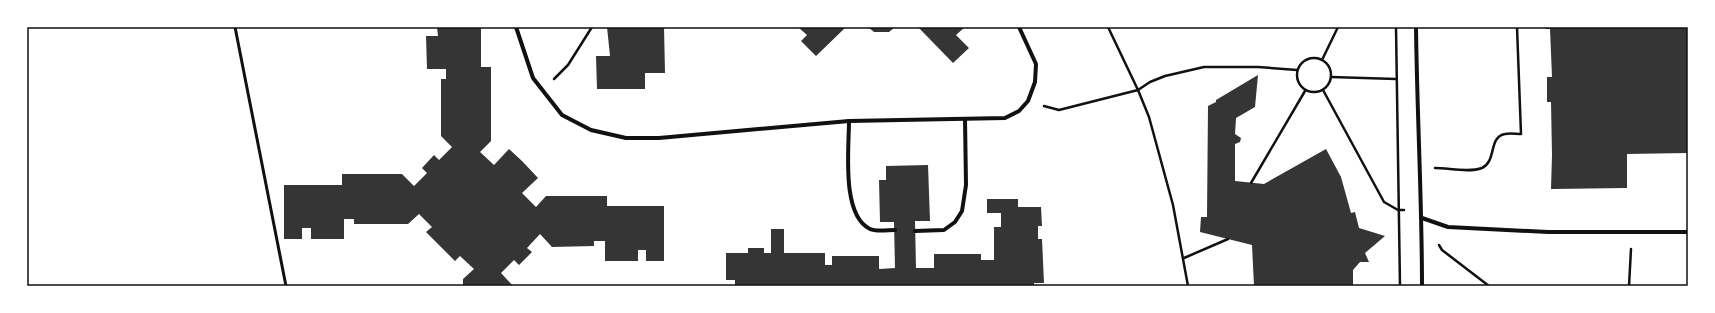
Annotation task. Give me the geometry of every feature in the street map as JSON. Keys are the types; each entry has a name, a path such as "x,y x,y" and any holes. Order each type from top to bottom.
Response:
{"street":[{"path":"516,27 533,78 562,115 591,130 626,138 658,138 849,121 1005,118 1019,111 1028,101 1035,82 1036,64 1019,27"},
{"path":"1416,27 1418,168 1422,218 1422,286"},
{"path":"915,231 944,230 955,222 962,211 966,185 965,119"},
{"path":"849,121 850,195 856,212 861,223 871,230 895,230"},
{"path":"1422,218 1448,227 1548,232 1688,232"}],"lane":[{"path":"235,27 286,286"}],"path":[{"path":"543,90 568,65 592,27"},
{"path":"1108,27 1138,90 1149,117 1158,146 1173,205 1188,286"},
{"path":"1322,60 1338,27"},
{"path":"1396,27 1395,78 1400,286"},
{"path":"1418,168 1476,169 1484,167 1491,159 1495,142 1498,137 1505,134 1521,134 1517,27"},
{"path":"1317,58 1322,60 1329,67 1331,77 1330,82 1318,93 1306,91 1297,82 1297,70 1307,59 1317,58"},
{"path":"1028,101 1059,110 1138,90 1150,82 1165,76 1204,67 1258,67 1297,70"},
{"path":"1331,77 1417,79"},
{"path":"1323,90 1384,202 1398,210 1413,211 1422,218"},
{"path":"1251,183 1306,91"},
{"path":"1629,286 1632,232"},
{"path":"1184,258 1228,239"},
{"path":"1438,244 1442,250 1489,286"}],"building":[{"path":"437,27 481,27 481,67 491,67 491,141 480,152 494,165 509,149 522,161 538,178 522,193 536,207 546,196 607,196 607,206 664,206 664,261 646,261 646,250 638,250 638,261 605,261 605,241 594,241 594,246 552,247 540,234 527,248 532,252 519,265 514,260 501,273 513,286 463,286 463,279 474,269 460,256 455,261 426,232 432,227 419,214 408,224 354,224 354,219 344,219 344,239 311,239 311,228 302,228 302,239 284,239 284,185 342,185 342,174 402,174 414,186 427,173 422,168 434,155 439,160 452,147 441,136 441,79 446,79 446,69 427,69 426,36 438,36"},
{"path":"607,27 664,27 665,73 645,73 645,89 597,89 596,56 610,56"},
{"path":"798,27 846,27 816,56 801,41 807,35"},
{"path":"868,27 895,27 889,32 874,32"},
{"path":"918,27 965,27 956,35 969,48 953,63"},
{"path":"1545,27 1688,27 1688,153 1627,154 1627,188 1551,189 1551,102 1547,102 1547,77 1552,77 1550,29 1545,29"},
{"path":"1258,75 1255,107 1236,118 1235,134 1241,138 1240,142 1235,144 1235,181 1264,184 1326,149 1341,177 1351,213 1355,212 1359,228 1385,236 1365,253 1369,262 1360,262 1353,270 1353,286 1254,286 1252,245 1200,232 1201,217 1207,217 1208,106"},
{"path":"928,165 930,221 915,221 916,268 934,268 934,254 981,254 981,260 994,260 994,227 1001,227 1001,213 987,213 987,199 1018,199 1018,207 1041,207 1042,226 1038,226 1038,239 1042,239 1044,283 1034,283 1034,286 735,286 735,280 726,280 726,253 748,253 748,248 764,248 764,253 771,253 771,229 784,229 784,253 825,253 825,265 832,265 832,256 879,256 879,269 895,268 894,222 880,222 879,180 886,180 886,166"}]}
